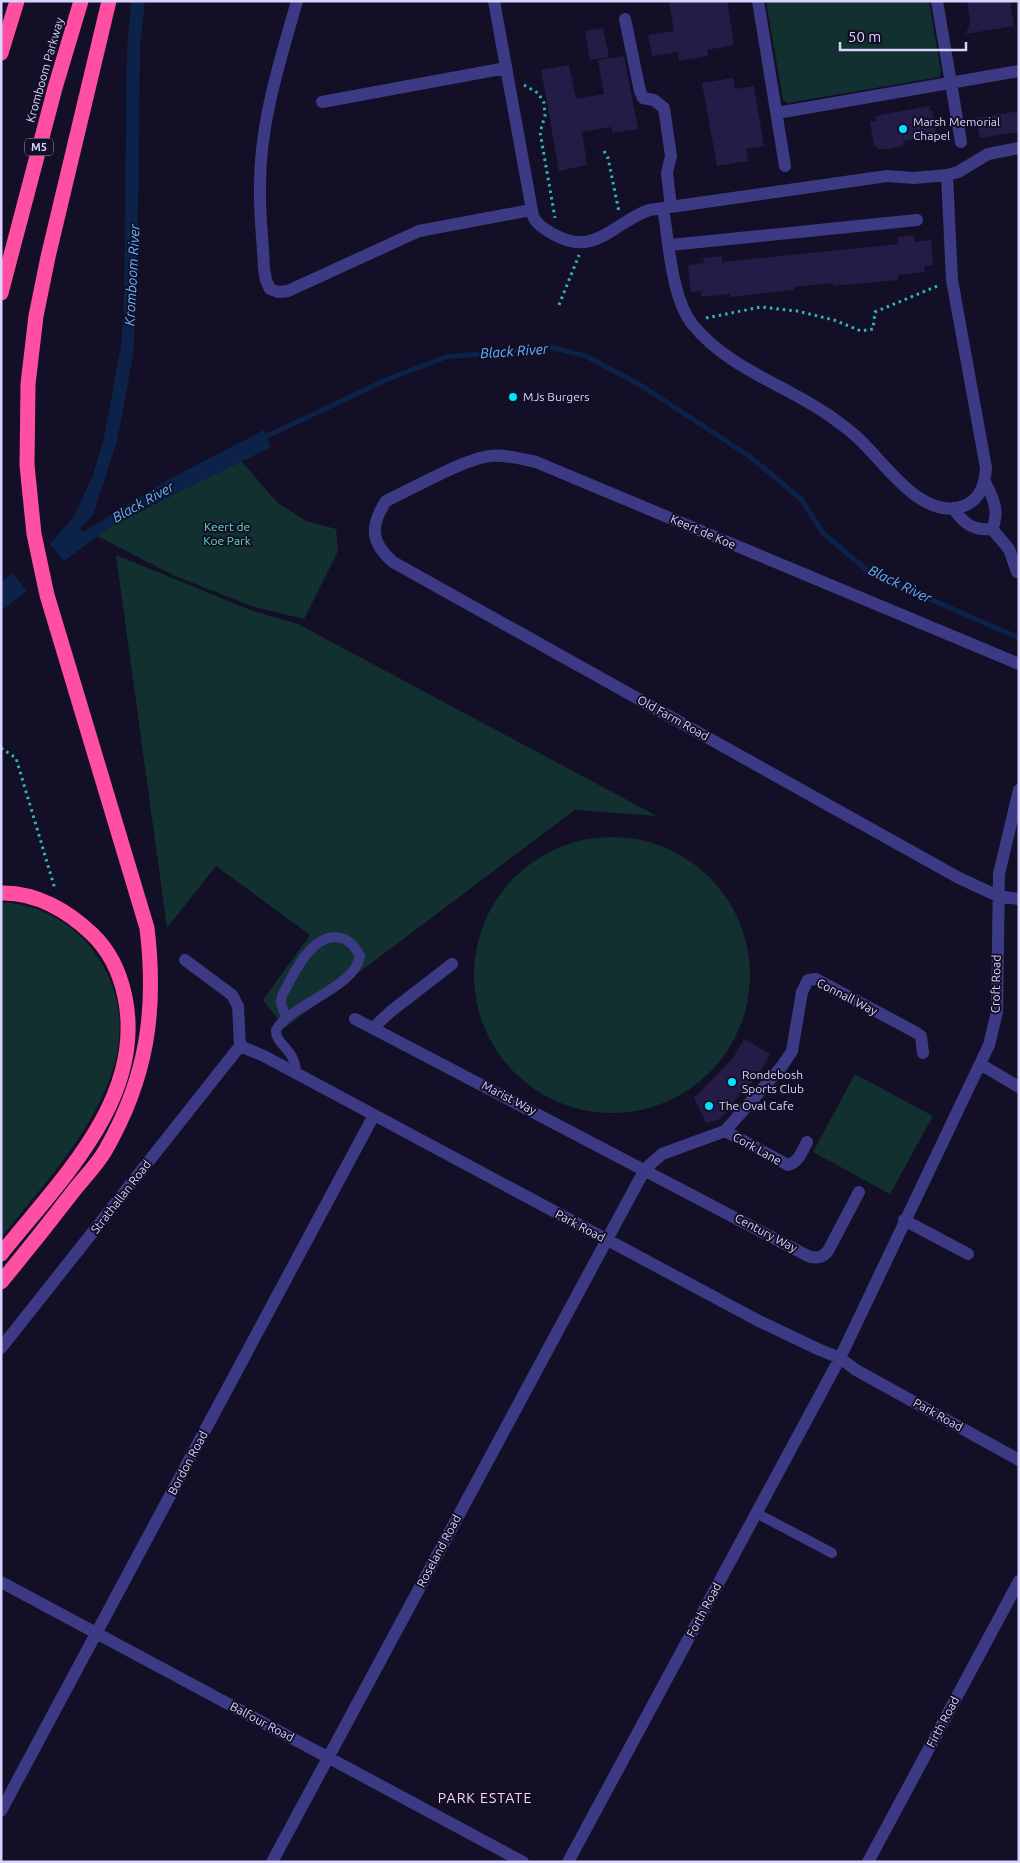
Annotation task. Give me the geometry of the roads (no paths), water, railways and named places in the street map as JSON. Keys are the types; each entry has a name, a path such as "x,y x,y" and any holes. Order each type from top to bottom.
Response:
{"highway":[{"path":"1,53 17,1"},
{"name":"Kromboom Parkway","path":"1,293 54,88 80,1"},
{"path":"1,1282 104,1153 138,1081 146,1047 151,1012 152,976 147,928 48,595 34,534 27,465 28,384 36,316 48,257 109,1"},
{"path":"1,893 34,898 58,908 81,923 99,941 113,963 123,985 128,1010 129,1035 125,1063 115,1094 88,1144 1,1254"}],"street":[{"path":"297,1 272,89 261,164 260,185 264,269 270,289 278,292 288,291 419,232 531,210"},
{"path":"494,1 531,210 536,222 541,226 560,238 572,242 584,243 594,241 639,214 667,208 887,176 914,178 947,176 958,172 988,154 1019,148"},
{"path":"758,1 785,166"},
{"path":"937,1 961,142"},
{"path":"625,19 643,98 654,100 664,108 671,156 666,173 670,245 678,294 692,324 708,340 747,370 809,402 846,429 915,495 933,505 960,508 971,503 980,493 985,482 986,468 952,280 947,176"},
{"path":"322,102 506,68"},
{"path":"777,113 1019,71"},
{"path":"670,245 917,220"},
{"name":"Keert de Koe","path":"386,502 476,458 503,455 536,462 1019,664"},
{"path":"985,482 996,509 996,518 992,529"},
{"name":"Old Farm Road","path":"386,502 378,514 374,528 376,541 382,552 394,562 959,878 998,896 1019,899"},
{"path":"953,508 962,521 969,526 977,529 992,529 1009,549 1018,572"},
{"name":"Croft Road","path":"840,1358 904,1220 980,1064 993,1031 997,1012 998,896 1001,860 1019,790"},
{"path":"185,960 232,995 238,1006 240,1046"},
{"path":"373,1028 390,1012 452,964"},
{"name":"Connall Way","path":"645,1169 662,1154 725,1131 788,1058 796,1036 802,992 808,980 816,979 921,1036 924,1053"},
{"name":"Marist Way","path":"355,1019 645,1169"},
{"name":"Park Road","path":"240,1046 250,1049 296,1073 757,1320 840,1358 856,1370 1019,1460"},
{"name":"Strathallan Road","path":"1,1348 240,1046"},
{"path":"980,1064 1019,1087"},
{"name":"Bordon Road","path":"1,1811 374,1115"},
{"name":"Cork Lane","path":"725,1131 788,1165 794,1164 799,1158 807,1142"},
{"name":"Century Way","path":"645,1169 816,1259 828,1251 859,1192"},
{"name":"Roseland Road","path":"272,1862 605,1240 645,1169"},
{"path":"904,1220 968,1254"},
{"name":"Forth Road","path":"568,1862 840,1358"},
{"name":"Balfour Road","path":"1,1582 523,1862"},
{"name":"Firth Road","path":"868,1862 1019,1582"}],"lane":[{"path":"286,1018 281,1003 282,996 313,946 324,938 332,936 349,941 360,956 356,966 321,997 286,1018 279,1026 276,1035 294,1058 296,1073"},
{"path":"756,1513 832,1553"}],"water":[{"name":"Kromboom River","path":"131,1 145,1 140,47 137,294 133,356 117,441 93,515 80,529 83,532 171,478 264,430 271,447 113,525 64,561 50,544 74,516 93,475 104,437 121,346 124,303 127,49"},
{"path":"13,573 27,591 1,611 1,582"}],"waterway":[{"name":"Black River","path":"261,439 388,379 446,357 551,347 586,356 642,386 749,456 801,499 823,533 870,573 1019,638"}],"place":[{"name":"Marsh Memorial Chapel","path":"903,129"},
{"name":"MJs Burgers","path":"513,397"},
{"name":"Rondebosh Sports Club","path":"732,1082"},
{"name":"The Oval Cafe","path":"709,1106"}],"district":[{"name":"PARK ESTATE","path":"485,1798"}],"park label":[{"name":"Keert de Koe Park","path":"227,534"}]}
